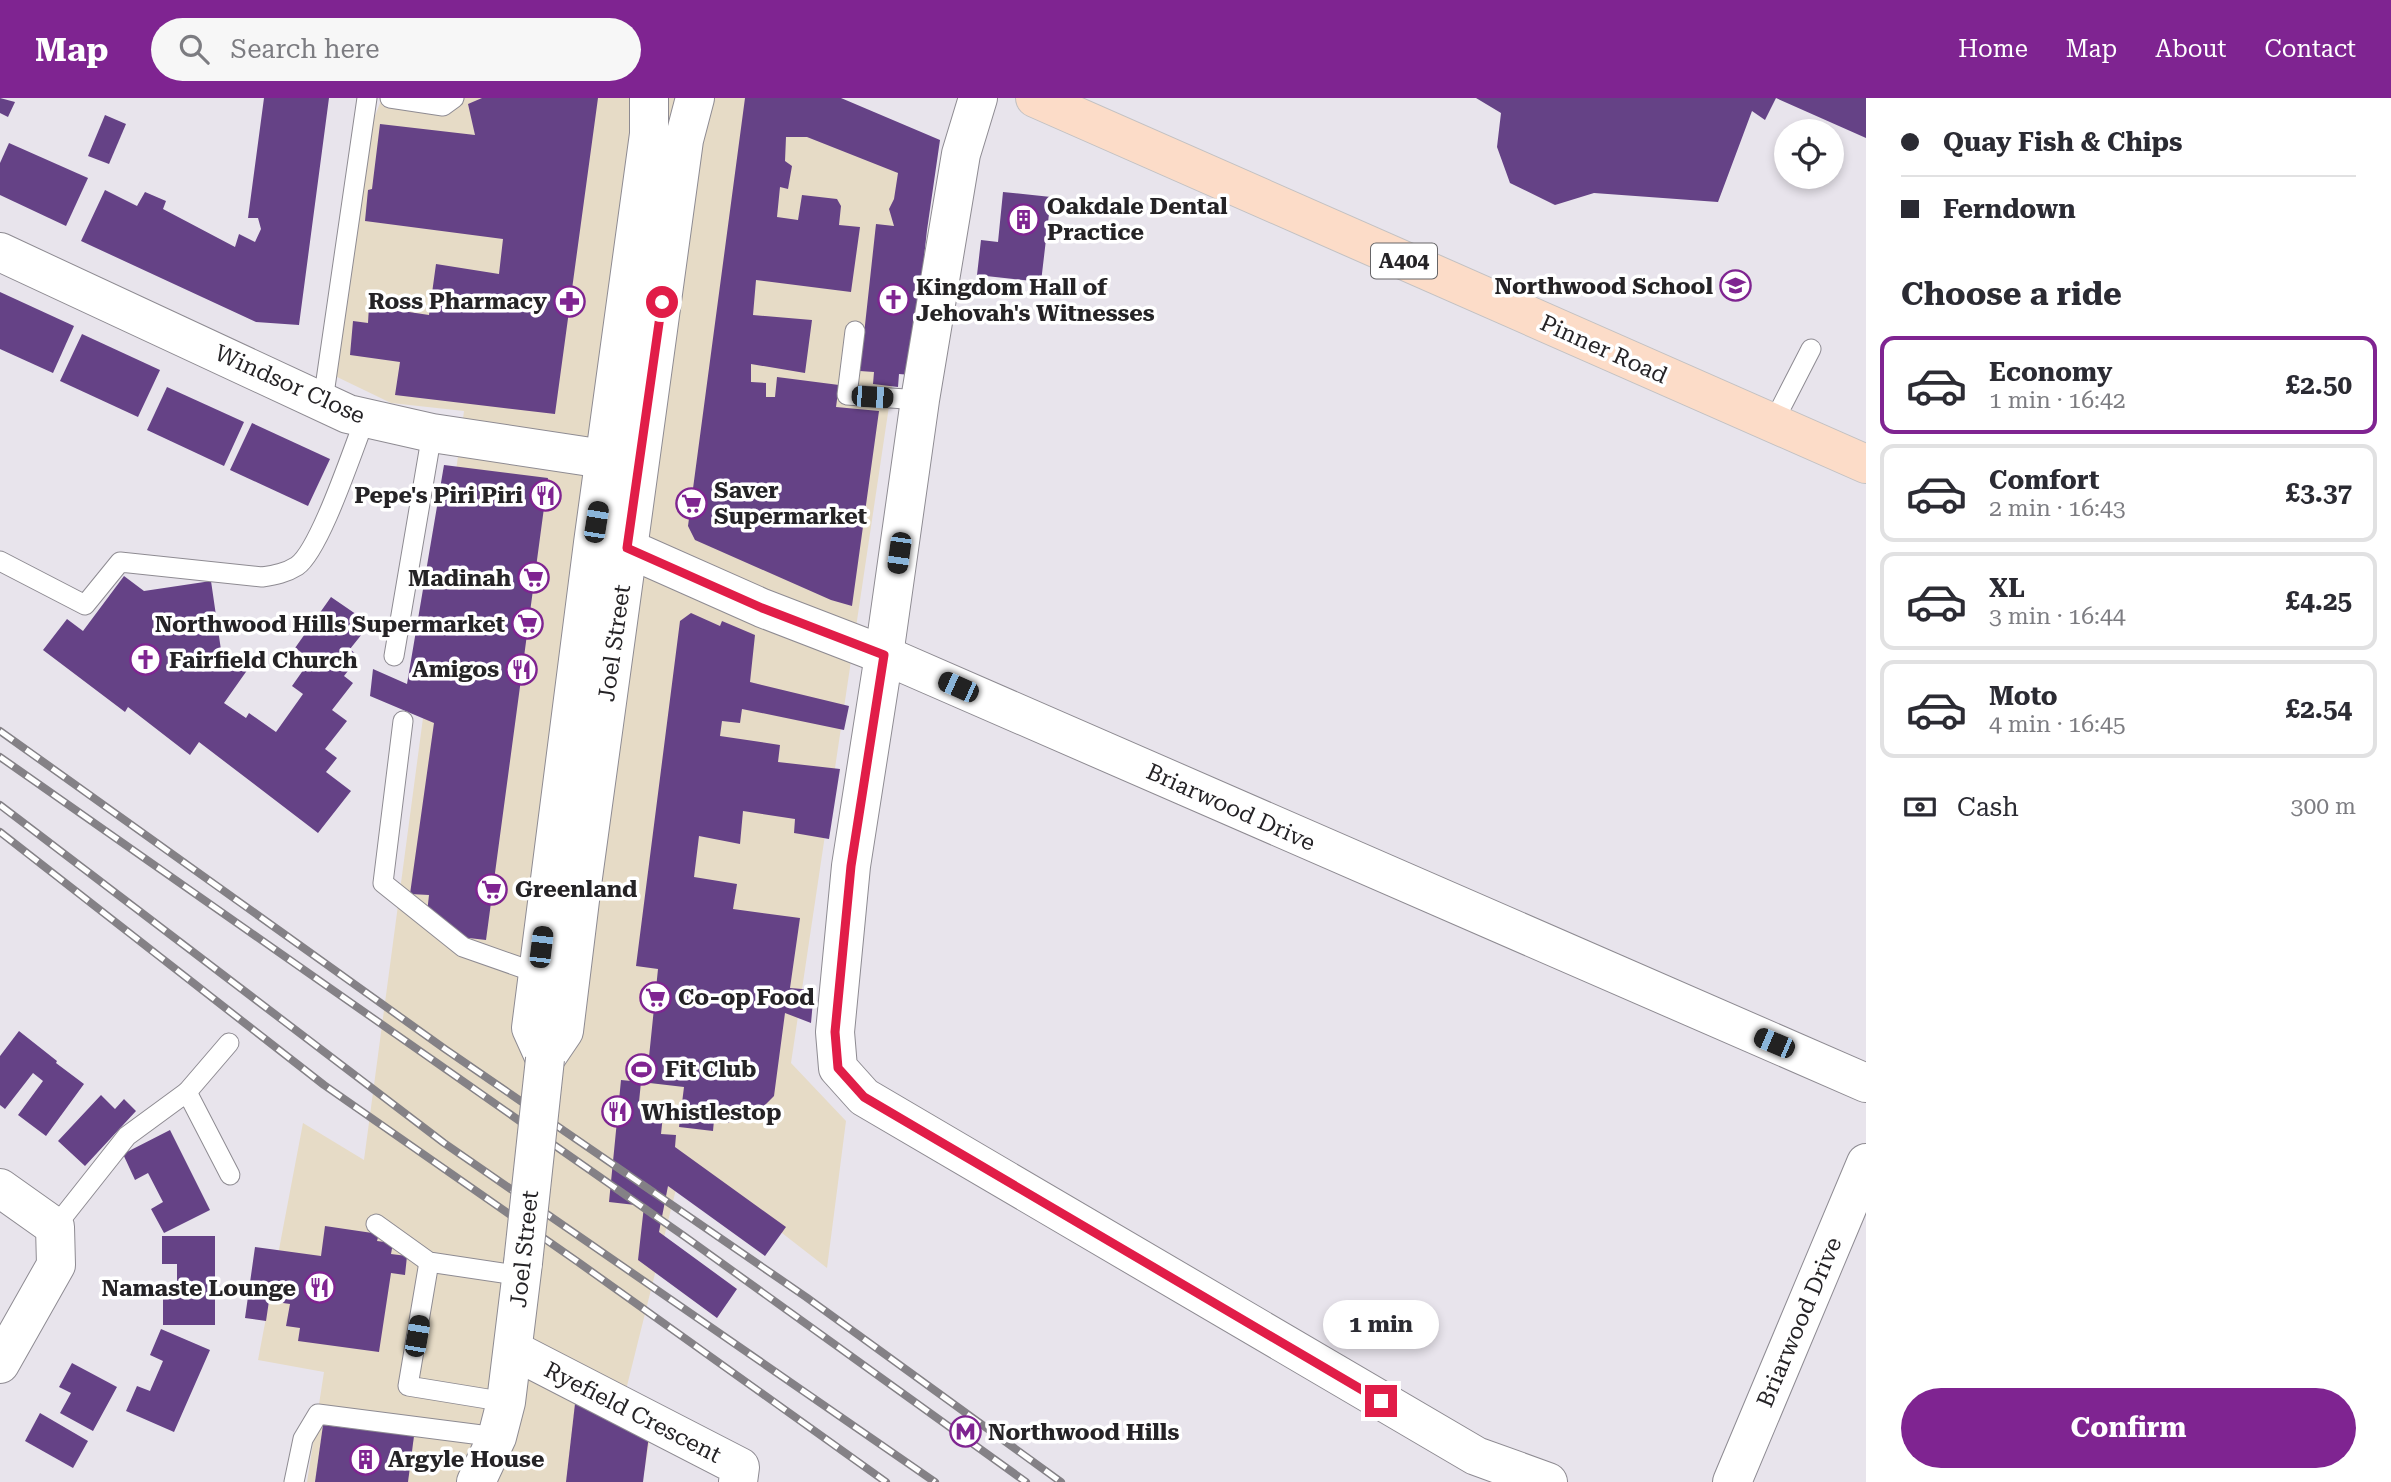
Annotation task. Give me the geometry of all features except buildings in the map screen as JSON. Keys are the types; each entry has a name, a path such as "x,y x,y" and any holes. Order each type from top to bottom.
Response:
{"main road":[{"name":"Pinner Road","path":"1035,98 1866,464"}],"street":[{"name":"Joel Street","path":"622,462 649,134 649,98"},
{"name":"Joel Street","path":"545,1059 531,1028 537,972 622,462 684,140 695,98"},
{"path":"978,98 961,154 920,400 851,866 835,1032 838,1068 864,1097 1476,1456 1548,1482"},
{"name":"Windsor Close","path":"0,252 348,414 432,433 622,462"},
{"name":"Joel Street","path":"502,1482 501,1420 513,1350 545,1059 564,1031 581,892 610,545"},
{"name":"Briarwood Drive","path":"610,545 884,655 1866,1083"},
{"name":"Briarwood Drive","path":"1732,1482 1866,1163"},
{"path":"0,1188 55,1227 56,1265 0,1364"},
{"name":"Ryefield Crescent","path":"513,1350 740,1466 738,1482"},
{"name":"Joel Street","path":"476,1482 501,1420"}],"lane":[{"path":"323,401 367,98"},
{"path":"390,98 443,106 454,98"},
{"path":"855,331 847,395 920,400"},
{"path":"1773,424 1811,349"},
{"path":"0,561 85,605 120,562 262,577 281,574 297,566 308,555 365,419"},
{"path":"394,656 432,433"},
{"path":"403,721 383,883 463,947 537,972"},
{"path":"55,1227 127,1136 187,1092 229,1043"},
{"path":"187,1092 230,1175"},
{"path":"376,1224 429,1262 522,1269"},
{"path":"429,1262 408,1386 501,1420"},
{"path":"294,1482 303,1439 318,1415 501,1420"}],"shaded area":[{"path":"382,98 828,98 929,138 791,1063 846,1121 827,1268 684,1157 622,1406 653,1422 642,1482 307,1482 324,1372 258,1360 303,1123 364,1160 464,411 391,403 335,376 373,121"}],"railway":[{"path":"0,731 445,1049 806,1297 1061,1482"},
{"path":"0,757 684,1236 1026,1482"},
{"path":"0,805 444,1143 935,1482"},
{"path":"0,832 324,1085 886,1482"}],"place":[{"name":"Oakdale Dental Practice","path":"1024,219"},
{"name":"Northwood School","path":"1736,286"},
{"name":"Kingdom Hall of Jehovah's Witnesses","path":"893,300"},
{"name":"Ross Pharmacy","path":"570,301"},
{"name":"Pepe's Piri Piri","path":"546,495"},
{"name":"Saver Supermarket","path":"691,503"},
{"name":"Madinah","path":"534,578"},
{"name":"Northwood Hills Supermarket","path":"528,624"},
{"name":"Fairfield Church","path":"146,660"},
{"name":"Amigos","path":"522,669"},
{"name":"Greenland","path":"492,889"},
{"name":"Co-op Food","path":"655,997"},
{"name":"Fit Club","path":"642,1069"},
{"name":"Whistlestop","path":"618,1112"},
{"name":"Namaste Lounge","path":"319,1288"},
{"name":"Northwood Hills","path":"965,1432"},
{"name":"Argyle House","path":"365,1459"}],"route":[{"path":"662,302 627,548 762,608 884,655 851,866 835,1032 838,1068 864,1097 1381,1401"}]}
